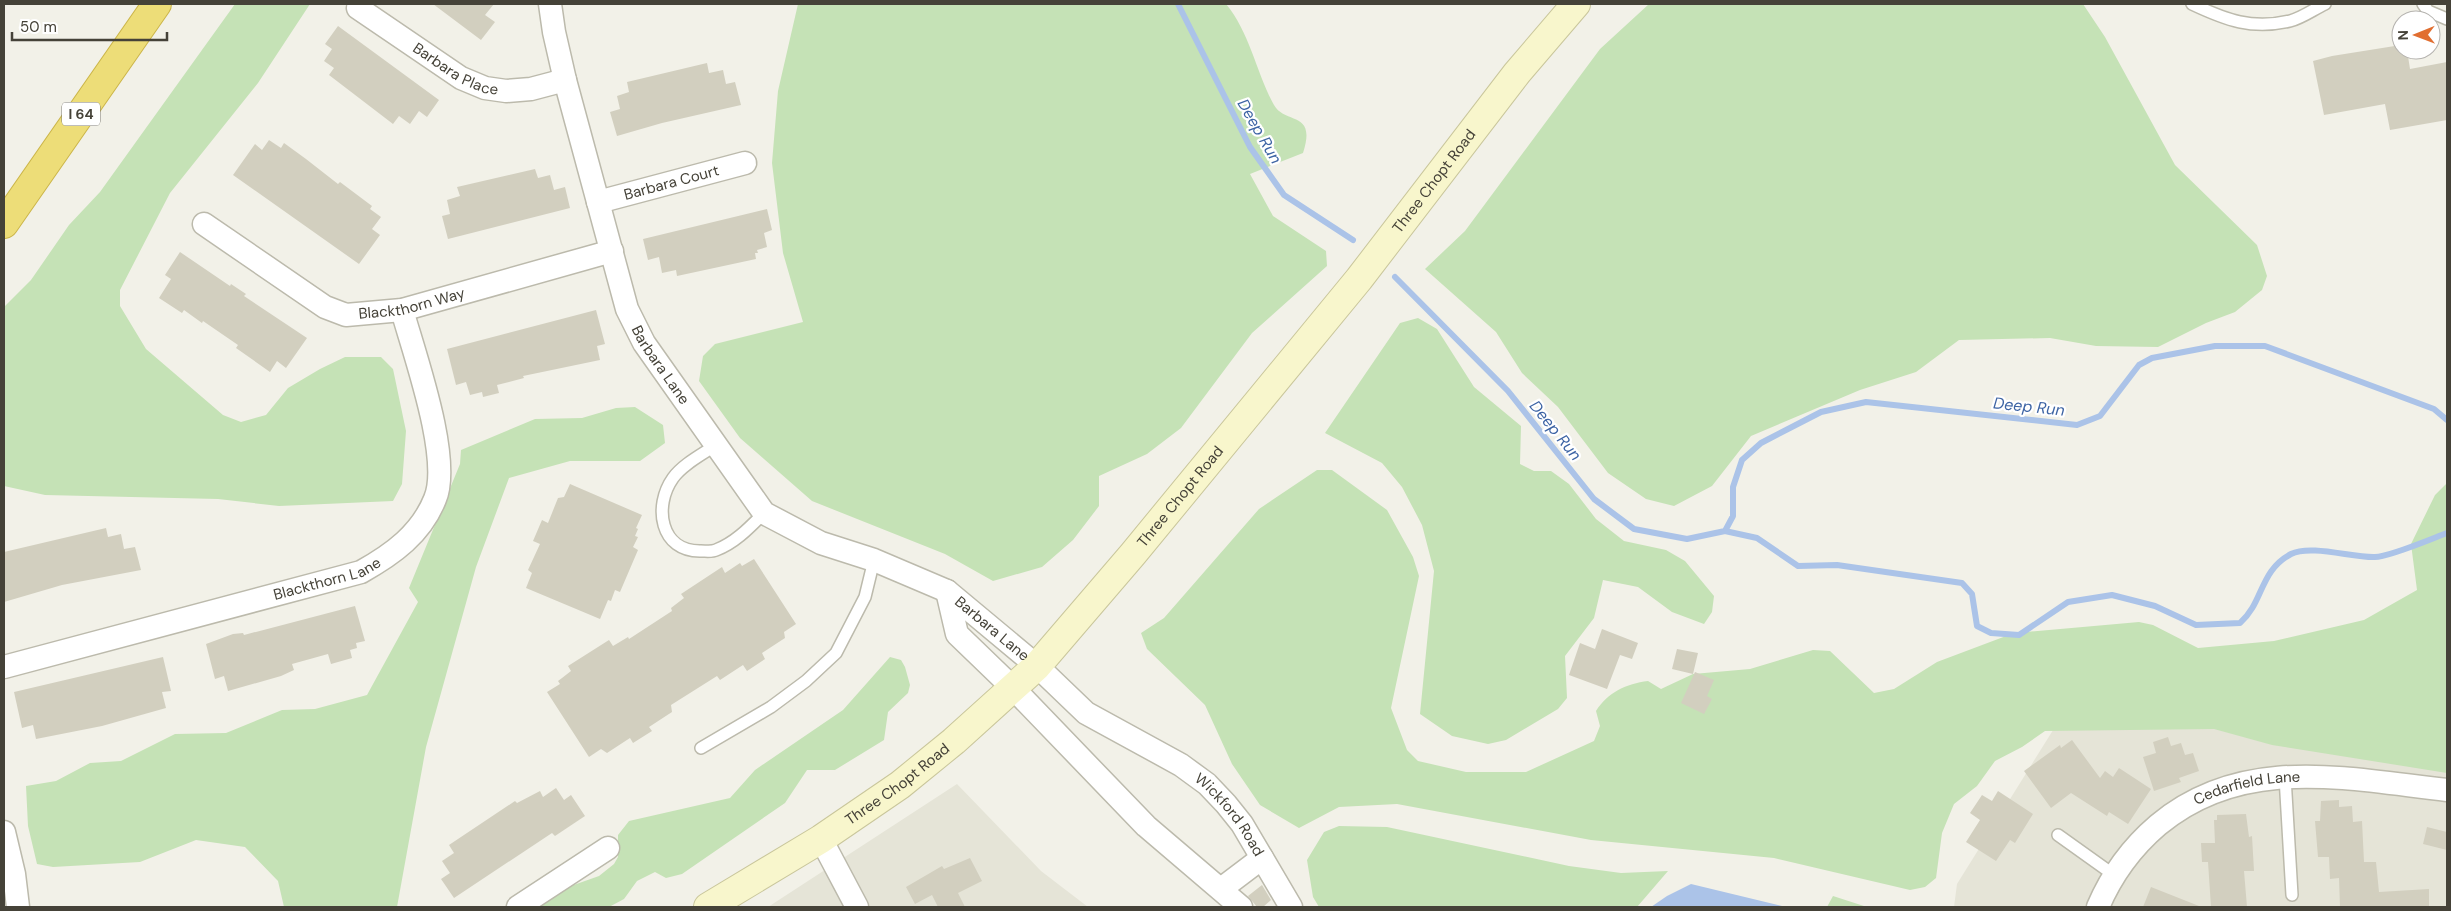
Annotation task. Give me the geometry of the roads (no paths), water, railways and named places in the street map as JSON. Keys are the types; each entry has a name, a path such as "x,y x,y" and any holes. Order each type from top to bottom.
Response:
{"highway":[{"name":"I 64","path":"4,224 157,4"}],"main road":[{"name":"Three Chopt Road","path":"708,907 821,839 900,784 954,741 1014,689 1037,666 1139,546 1359,279 1517,73 1576,4"}],"street":[{"name":"Barbara Lane","path":"550,4 565,80 627,309 644,343 764,513 821,543 874,560 947,591 1037,666"},
{"name":"Barbara Place","path":"358,8 461,78 485,88 506,91 531,88 565,80"},
{"name":"Barbara Court","path":"598,202 745,163"},
{"name":"Blackthorn Way","path":"204,224 325,307 346,315 402,310 612,251"},
{"name":"Blackthorn Lane","path":"4,668 361,572 388,557 407,542 422,523 436,497 439,466 437,438 402,310"},
{"name":"Barbara Lane","path":"947,591 957,634 1014,689"},
{"name":"Wickford Road","path":"1037,666 1086,713 1164,754 1207,784 1242,824 1262,858 1221,889"},
{"path":"1014,689 1146,826 1241,907"},
{"name":"Cedarfield Lane","path":"2098,907 2114,875 2142,839 2171,815 2196,799 2230,785 2255,779 2332,777 2447,790"},
{"path":"4,832 14,874 18,907"},
{"path":"821,839 857,907"},
{"path":"518,907 608,848"},
{"path":"1262,858 1291,907"}],"lane":[{"path":"2192,4 2226,20 2256,24 2291,20 2326,4"},
{"path":"2423,4 2428,12 2447,19"},
{"path":"716,445 674,477 665,497 663,510 663,524 668,537 676,545 689,551 715,551 743,535 764,513"},
{"path":"701,748 771,707 806,681 836,653 864,597 874,560"},
{"path":"2285,777 2292,895"},
{"path":"2058,836 2114,875"}],"water":[{"path":"1691,884 1786,907 1651,907 1667,896"}],"waterway":[{"name":"Deep Run","path":"1178,4 1250,147 1284,195 1353,240"},
{"name":"Deep Run","path":"1395,277 1508,391 1594,499 1634,529 1687,539 1725,531 1757,538 1798,566 1837,565 1962,583 1972,594 1977,626 1991,633 2019,635 2068,602 2112,595 2155,606 2196,625 2240,623 2254,606 2273,569 2291,554 2309,550 2375,557 2400,551 2447,533"},
{"name":"Deep Run","path":"1725,531 1733,516 1733,487 1742,460 1761,443 1821,412 1866,402 2077,425 2100,416 2139,365 2152,358 2215,346 2265,346 2434,409 2447,420"}]}
